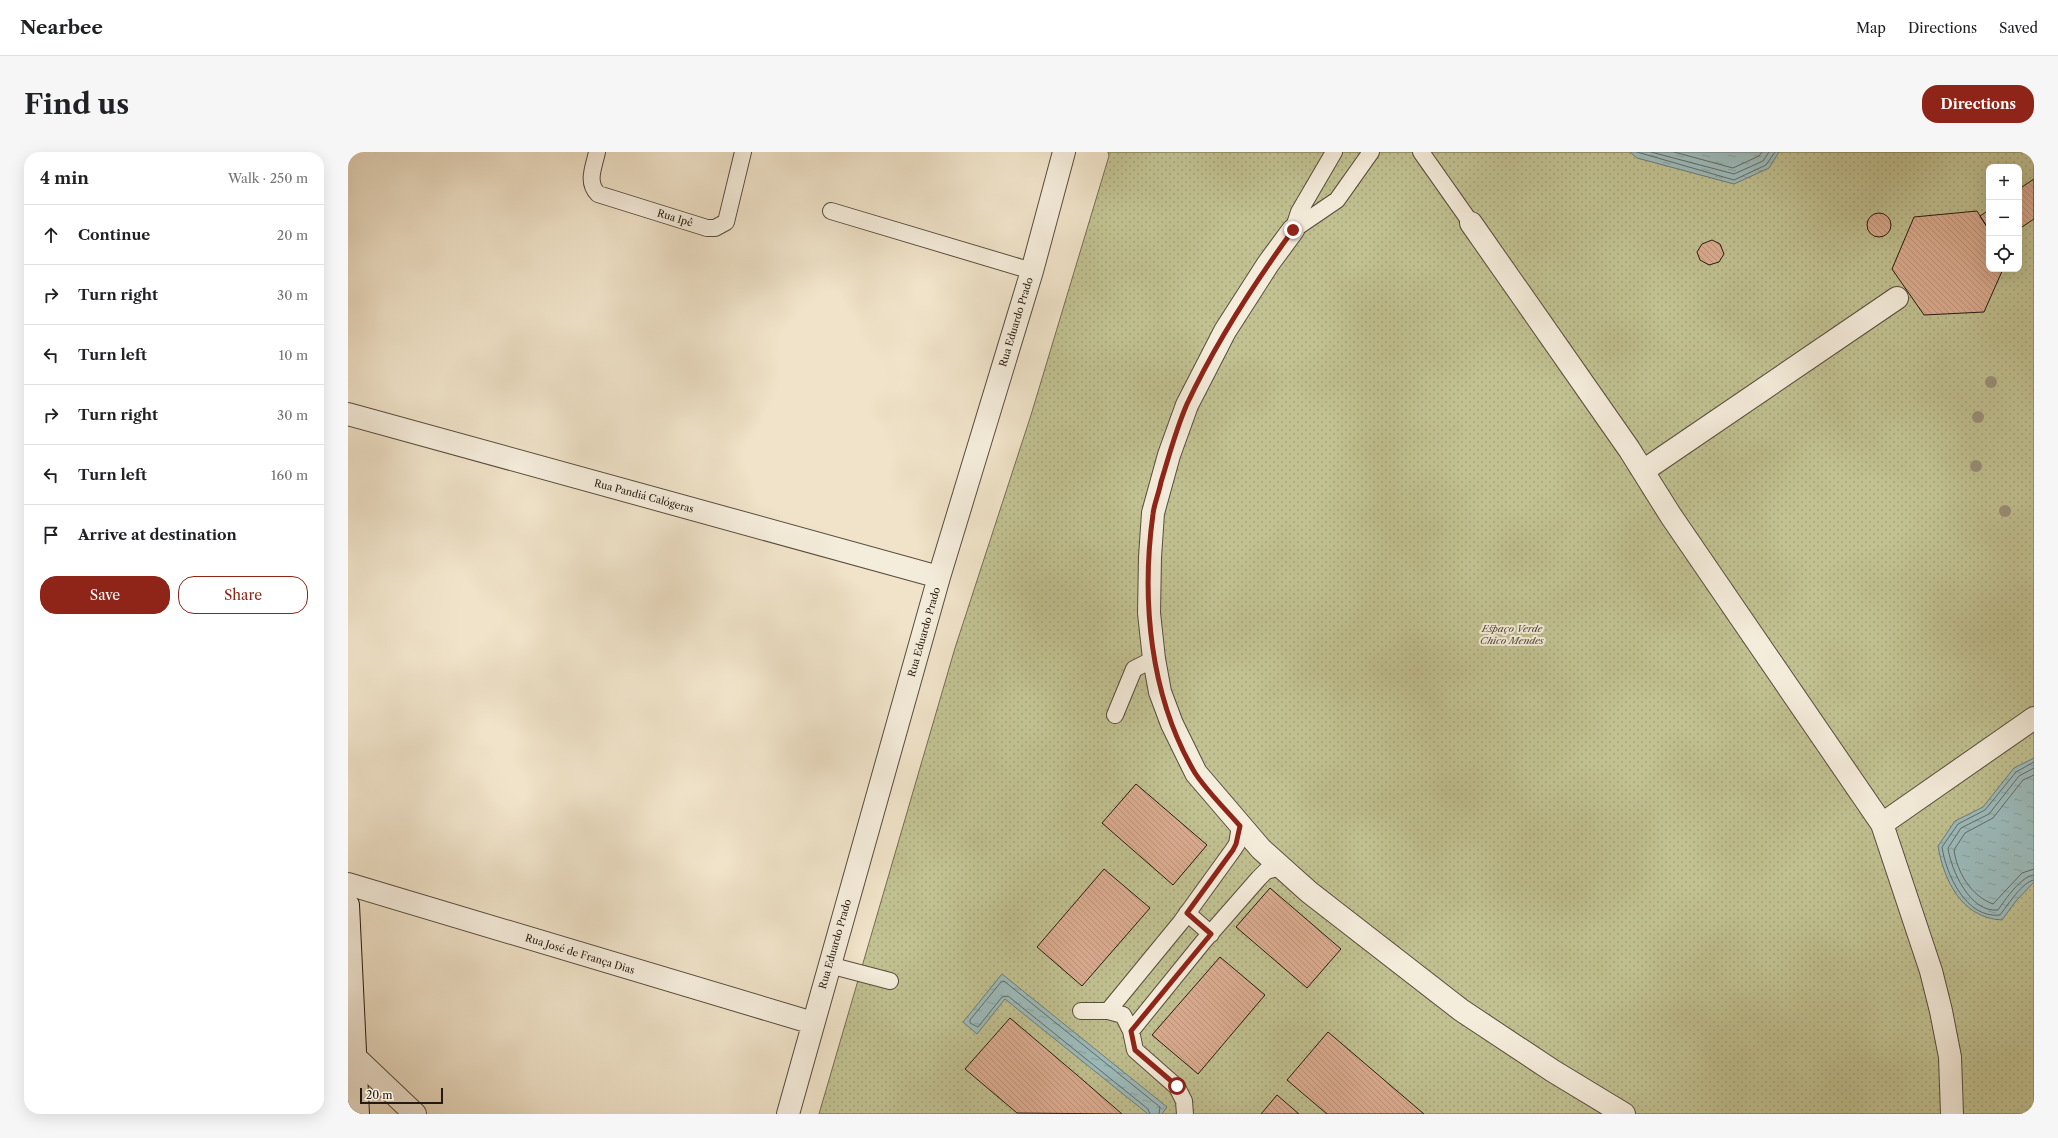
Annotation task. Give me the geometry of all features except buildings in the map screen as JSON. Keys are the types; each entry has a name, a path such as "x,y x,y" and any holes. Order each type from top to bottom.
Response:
{"street":[{"name":"Rua Eduardo Prado","path":"788,1114 940,577 1032,271 1064,152"},
{"path":"1471,223 1643,471 1672,516 1882,824 1931,971 1941,1011 1950,1057 1952,1114"},
{"path":"1293,230 1268,264 1225,331 1187,405 1169,455 1153,513 1150,557 1149,614 1160,692 1172,724 1196,774 1240,826 1281,867 1374,943 1461,1010 1553,1071 1624,1114"},
{"path":"1643,471 1897,298"},
{"name":"Rua Pandiá Calógeras","path":"348,414 940,577"},
{"path":"1882,824 2034,718"},
{"name":"Rua José de França Dias","path":"348,884 813,1023"},
{"path":"348,906 354,1056 358,1114"},
{"path":"354,1056 415,1114"}],"lane":[{"name":"Rua Ipê","path":"598,152 591,182 593,189 598,194 707,228 716,228 726,222 743,152"},
{"path":"1293,230 1299,212 1334,152"},
{"path":"1293,230 1337,200 1371,152"},
{"path":"1422,152 1471,223"},
{"path":"831,212 1032,271"},
{"path":"1116,714 1134,669 1154,658"},
{"path":"1108,1011 1187,913 1233,850 1240,826"},
{"path":"1131,1031 1211,934 1266,871 1281,867"},
{"path":"1187,913 1211,934"},
{"path":"829,965 890,981"},
{"path":"1081,1011 1108,1011 1123,1015 1131,1031 1135,1050 1177,1086 1184,1101 1185,1114"}],"green space":[{"name":"Espaço Verde Chico Mendes","path":"1108,152 2034,152 2034,1114 819,1114 955,648 1031,415 1109,156"}],"water":[{"path":"1630,152 1779,152 1769,168 1734,184 1637,158"},
{"path":"2034,758 2034,882 2016,901 2002,920 1988,918 1976,913 1957,895 1945,872 1938,846 1955,821 1983,807 2014,768"},
{"path":"1002,974 1167,1107 1162,1114 1148,1114 1005,999 977,1034 963,1022"}],"route":[{"path":"1177,1086 1135,1050 1131,1031 1211,934 1187,913 1233,850 1240,826 1196,774 1172,724 1160,692 1149,614 1150,557 1153,513 1169,455 1187,405 1225,331 1268,264 1293,230"}]}
